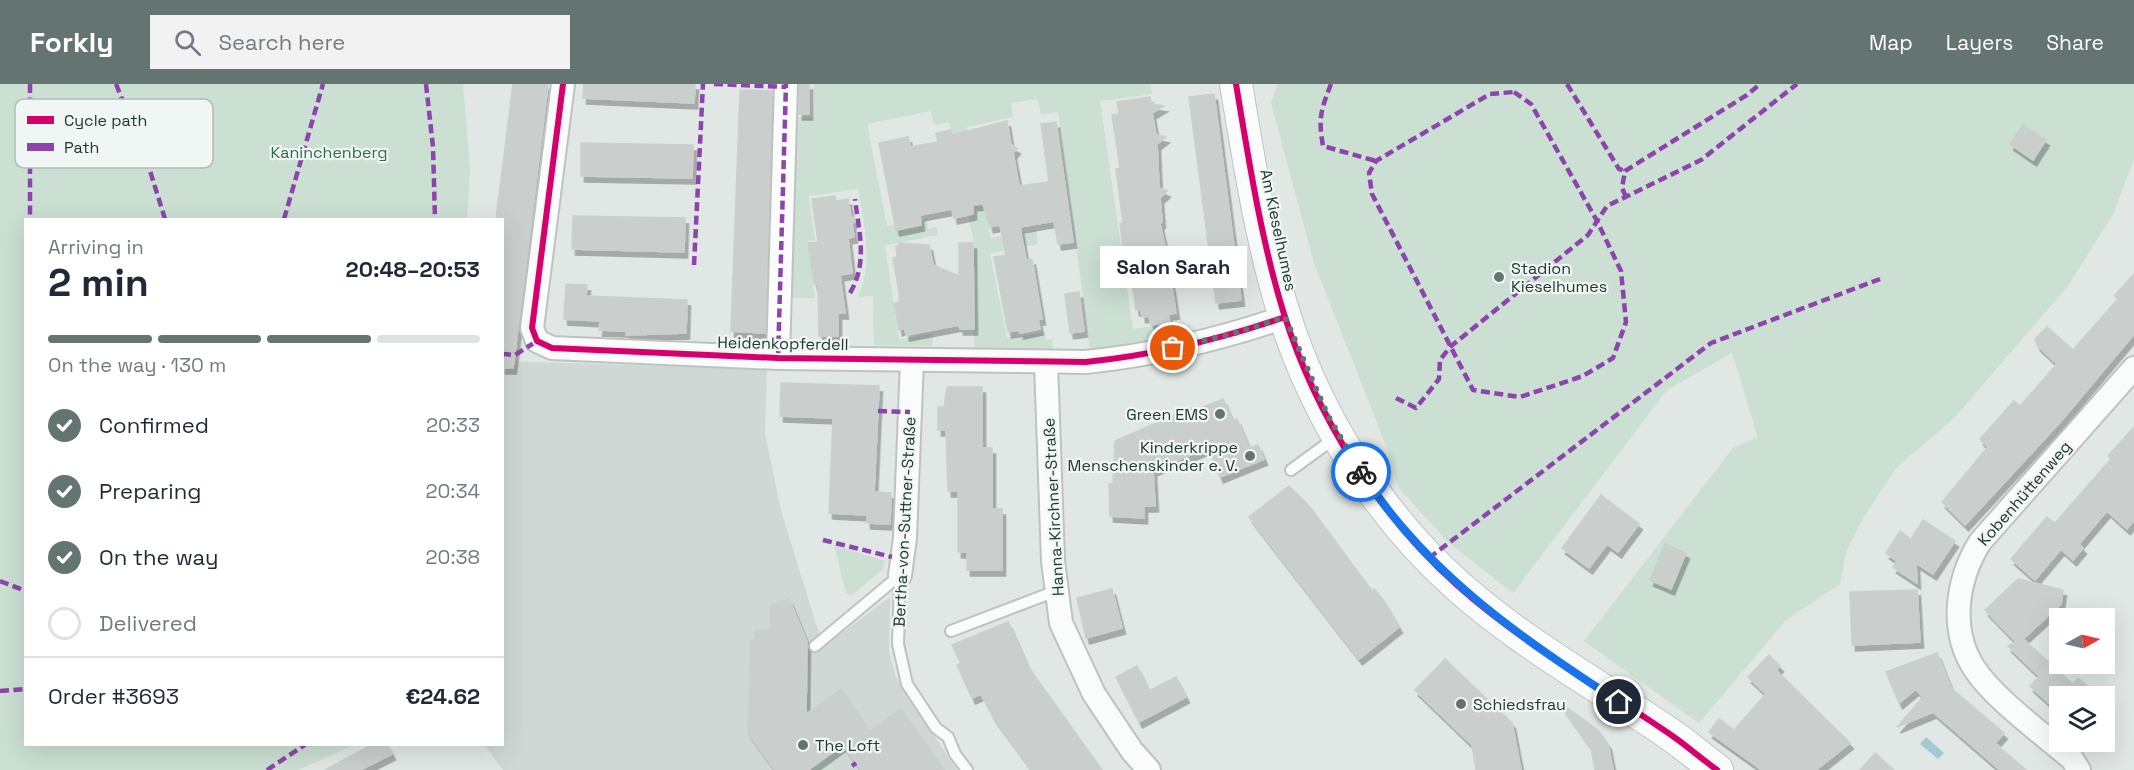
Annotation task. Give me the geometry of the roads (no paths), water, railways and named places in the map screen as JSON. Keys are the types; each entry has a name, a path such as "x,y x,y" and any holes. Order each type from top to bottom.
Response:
{"street":[{"name":"Heidenkopferdell","path":"563,84 532,328 537,341 552,348 778,358 1086,362 1137,357 1232,334 1285,317"},
{"name":"Heidenkopferdell","path":"778,358 786,84"},
{"name":"Am Kieselhumes","path":"1236,84 1264,229 1285,317 1302,361 1338,436 1379,500 1429,558 1458,586 1547,654 1674,737 1717,770"},
{"name":"Bertha-von-Suttner-Straße","path":"900,575 905,538 912,360"},
{"name":"Hanna-Kirchner-Straße","path":"1046,363 1056,591 1061,622 1085,678 1124,741 1149,770"},
{"name":"Kobenhüttenweg","path":"2079,770 2072,759 1995,691 1975,669 1963,641 1959,617 1959,594 1964,573 1980,542 2134,368"}],"lane":[{"path":"1291,470 1338,436"},
{"path":"815,646 900,575"},
{"name":"Bertha-von-Suttner-Straße","path":"900,575 898,644 907,684 936,728 948,737 955,754 967,770"},
{"path":"951,631 1056,591"}],"water":[{"path":"1926,737 1944,753 1938,759 1920,744"}],"place":[{"name":"Stadion Kieselhumes","path":"1499,277"},
{"name":"Salon Sarah","path":"1173,348"},
{"name":"Green EMS","path":"1220,414"},
{"name":"Kinderkrippe Menschenskinder e. V.","path":"1250,456"},
{"name":"Schiedsfrau","path":"1461,704"},
{"name":"The Loft","path":"803,745"}],"park label":[{"name":"Kaninchenberg","path":"329,152"}]}
